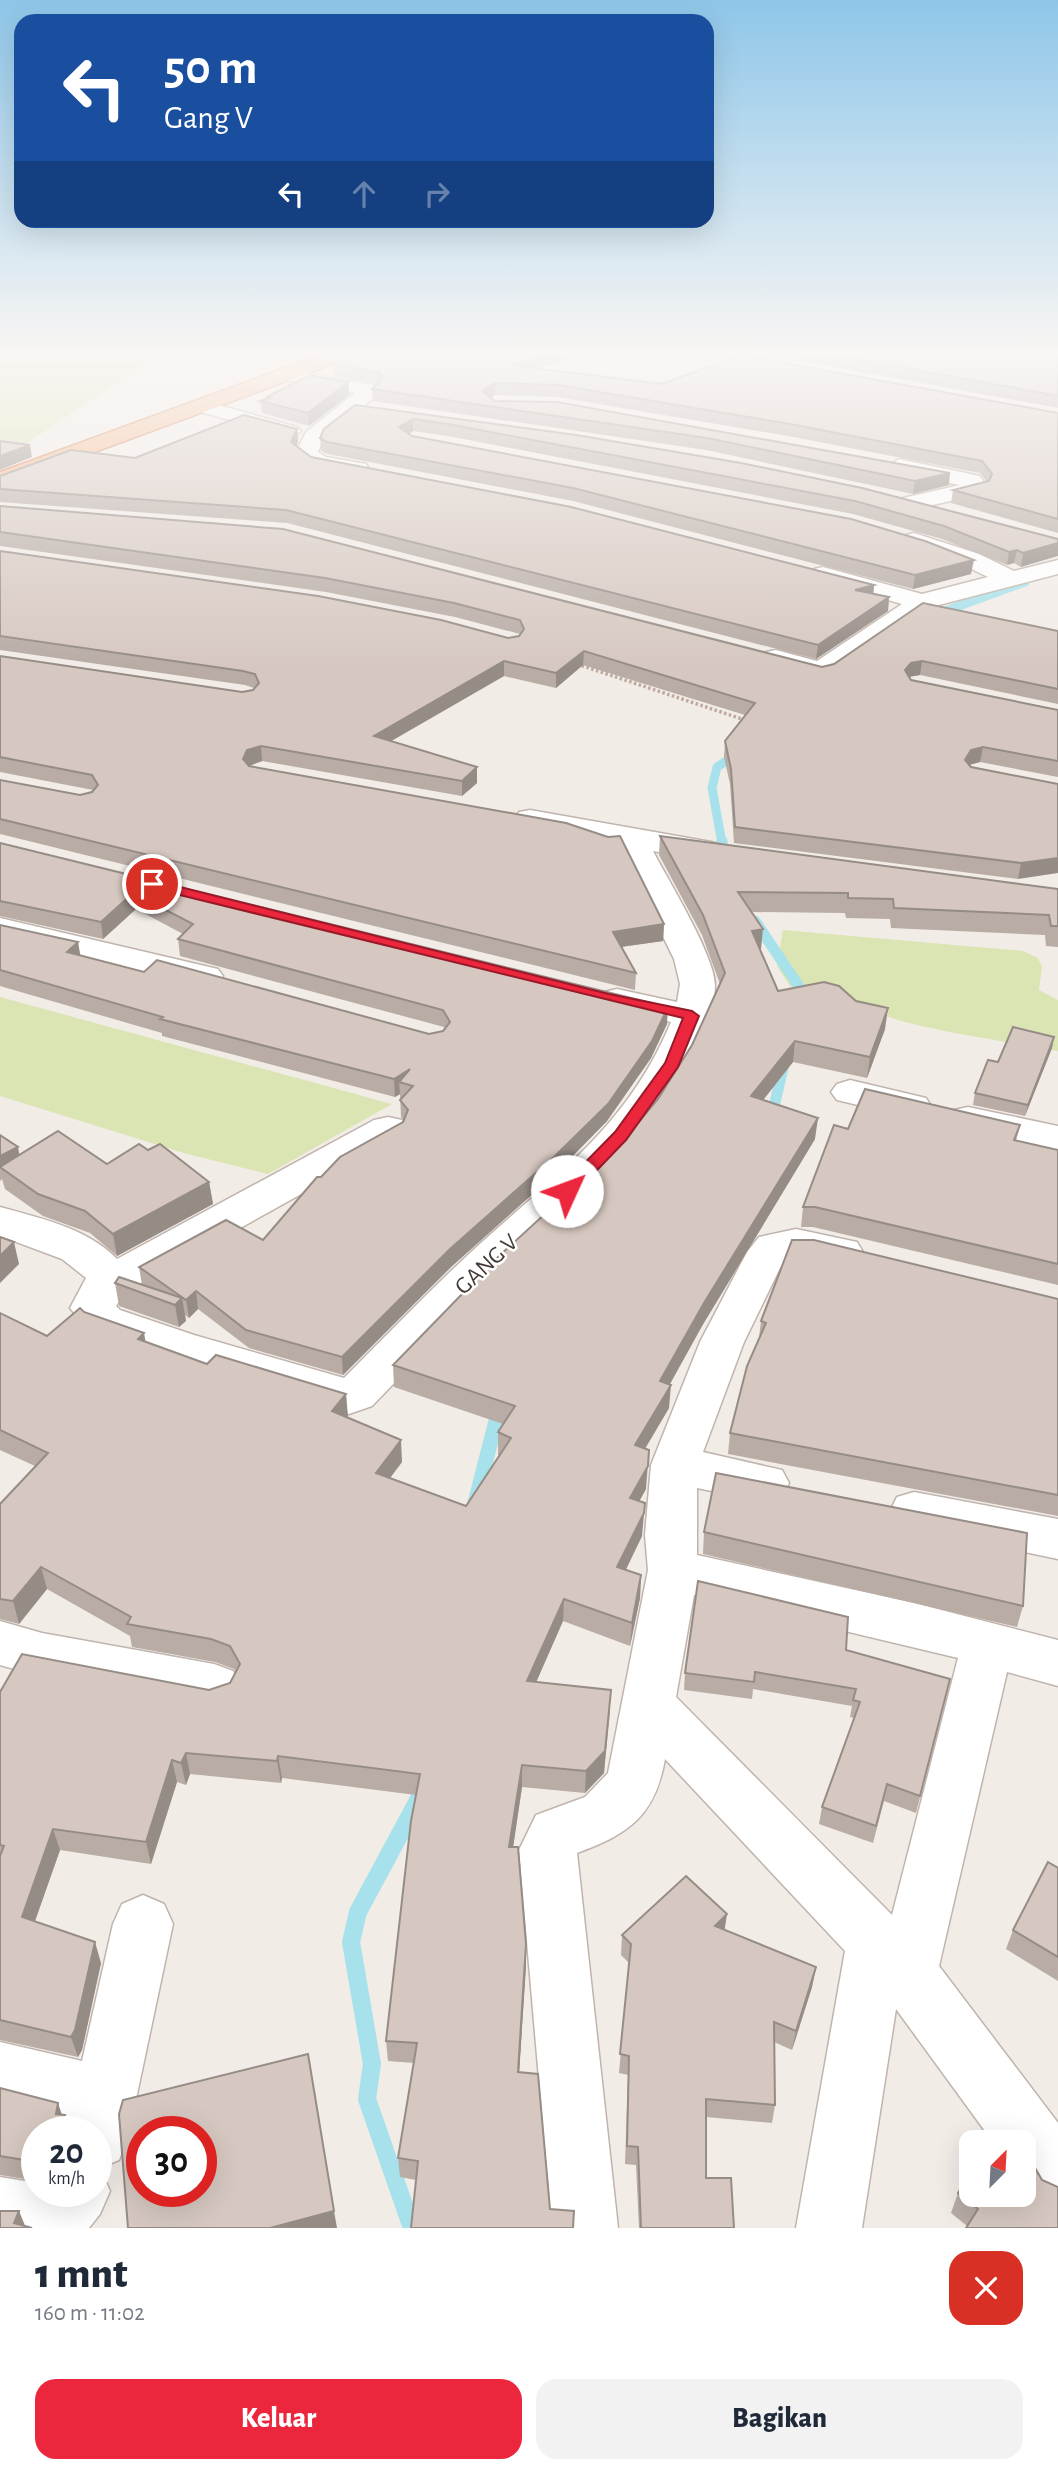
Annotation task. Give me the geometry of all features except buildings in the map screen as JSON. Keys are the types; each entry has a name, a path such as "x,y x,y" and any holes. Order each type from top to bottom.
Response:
{"highway":[{"path":"5,482 68,458"}],"street":[{"path":"327,458 330,464 385,474"},
{"path":"878,462 972,481 977,488 911,503"},
{"path":"885,497 962,514"},
{"path":"895,535 970,559 1009,578"},
{"path":"760,654 821,671 846,651 922,602 1058,567"},
{"path":"804,569 922,602"},
{"path":"506,816 726,854"},
{"name":"GANG V","path":"110,1282 92,1308 105,1321 339,1396 356,1394 484,1264 586,1174 620,1136 673,1063 692,1016 698,984 691,959 631,838"},
{"path":"0,928 238,985"},
{"path":"583,992 692,1016"},
{"path":"850,1092 1058,1139"},
{"path":"0,1221 71,1247 93,1259 104,1270 110,1282 388,1129"},
{"path":"585,2228 548,1850 556,1834 613,1812 627,1795 635,1774 673,1570 670,1535 674,1465 722,1342 762,1262 774,1247 783,1244 812,1244 890,1263"},
{"path":"674,1465 811,1492"},
{"path":"866,1502 1058,1539"},
{"path":"673,1570 802,1598 1058,1663"},
{"path":"0,1643 42,1655 214,1687"},
{"path":"829,2228 892,1956 987,1645"},
{"path":"648,1704 892,1956 1058,2178"},
{"path":"101,2116 143,1924"},
{"path":"0,2073 99,2116"},
{"path":"0,2210 36,2219 62,2207"}],"path":[{"path":"570,662 754,723"}],"green space":[{"path":"783,930 1023,951 1038,958 1042,967 1039,990 1058,1000 1058,1051 909,1023 820,993 790,986 777,966"},
{"path":"0,997 392,1104 268,1174 187,1154 0,1096"}],"waterway":[{"path":"937,614 1025,582"},
{"path":"722,843 712,788 717,767 737,754"},
{"path":"722,841 723,859"},
{"path":"755,921 800,988 799,1001"},
{"path":"771,1120 785,1059"},
{"path":"475,1503 500,1405"},
{"path":"412,2228 367,2099 372,2064 351,1942 358,1912 421,1795"}],"route":[{"path":"152,884 609,998 692,1016 673,1063 620,1136 567,1191"}]}
